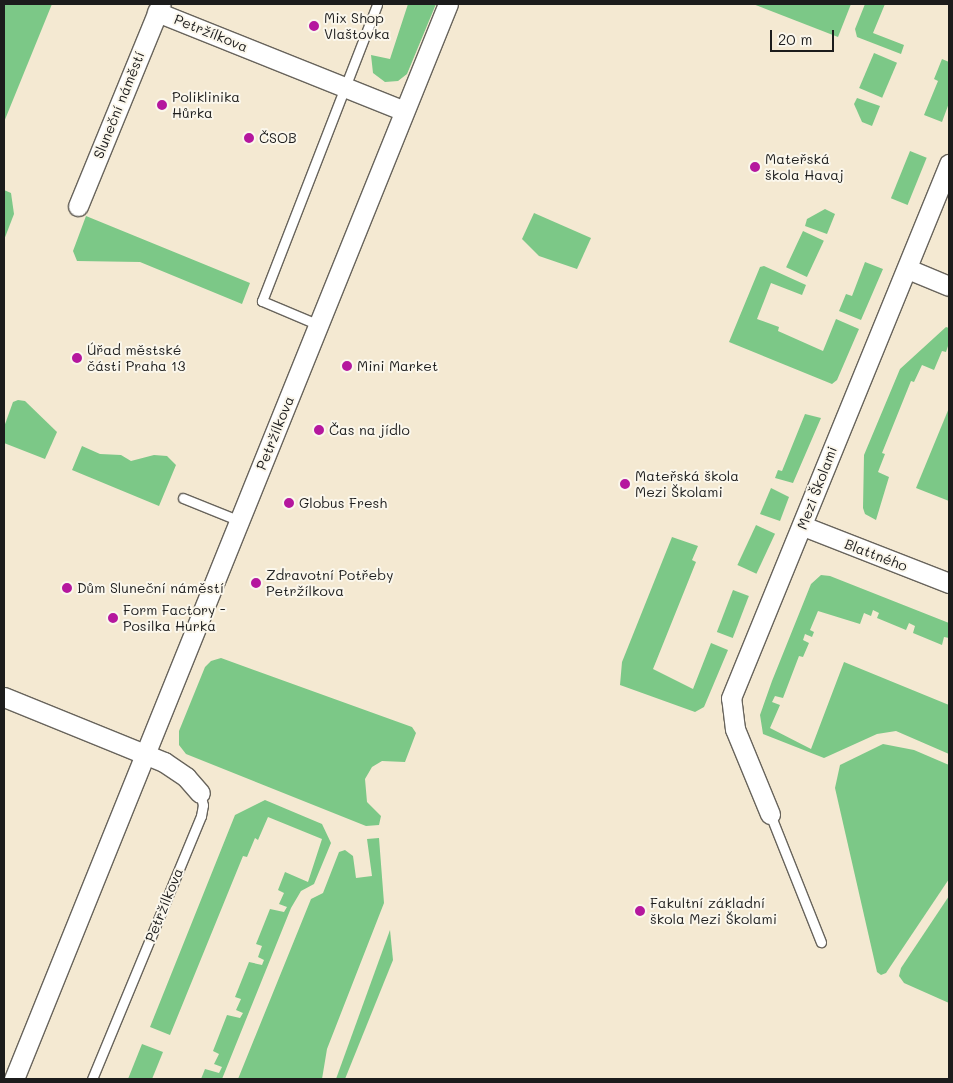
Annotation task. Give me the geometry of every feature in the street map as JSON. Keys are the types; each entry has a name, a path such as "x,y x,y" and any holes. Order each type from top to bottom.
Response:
{"street":[{"name":"Petržílkova","path":"14,1079 448,4"},
{"name":"Petržílkova","path":"159,8 184,22 346,90 404,111"},
{"name":"Sluneční náměstí","path":"78,206 159,8"},
{"name":"Mezi Školami","path":"770,814 735,729 731,698 803,526 851,398 908,269 949,164"},
{"path":"908,269 949,286"},
{"name":"Blattného","path":"803,526 949,583"},
{"name":"Petržílkova","path":"4,697 145,754 186,777 200,793"}],"lane":[{"path":"319,325 262,301 346,90 377,4"},
{"path":"183,498 240,521"},
{"name":"Petržílkova","path":"92,1079 201,816 203,805 200,793"},
{"path":"770,814 821,942"}],"green space":[{"path":"4,4 52,4 4,122"},
{"path":"408,4 436,4 407,74 398,81 385,82 373,73 371,55 390,59"},
{"path":"753,4 851,4 838,37"},
{"path":"865,4 885,4 873,33 904,45 901,54 857,37 855,29"},
{"path":"874,53 897,63 882,98 859,88"},
{"path":"942,59 949,62 949,103 942,122 924,115 938,81 934,79"},
{"path":"857,98 880,106 872,126 862,122 854,104"},
{"path":"910,151 927,158 908,205 891,198"},
{"path":"4,190 11,193 14,214 4,240"},
{"path":"825,209 835,214 827,234 805,226 807,219"},
{"path":"534,213 591,238 577,269 539,256 522,239"},
{"path":"86,216 250,283 242,304 140,262 77,261 73,251"},
{"path":"803,231 824,241 807,277 786,267"},
{"path":"865,262 883,269 861,320 839,311 846,294 852,296"},
{"path":"764,266 806,285 802,295 771,283 757,319 779,327 778,331 823,351 836,319 859,329 837,380 832,384 729,342 760,267"},
{"path":"946,327 949,328 949,343 946,352 942,351 934,370 922,365 914,382 911,381 882,453 885,454 878,472 889,477 876,520 865,514 863,508 864,455 900,369"},
{"path":"18,400 25,401 57,432 45,459 4,443 4,427 13,402"},
{"path":"949,408 949,501 916,488"},
{"path":"805,414 821,418 793,483 775,478 778,470 782,471"},
{"path":"82,446 100,454 121,455 131,461 154,455 167,456 176,465 159,506 72,470"},
{"path":"771,488 789,497 780,521 760,514"},
{"path":"756,525 775,534 756,574 737,565"},
{"path":"672,537 698,546 692,560 696,562 653,669 693,689 711,643 728,650 704,707 695,712 620,685 622,662"},
{"path":"821,575 830,576 949,623 949,638 944,637 942,645 913,633 915,626 909,623 906,630 877,618 879,613 873,610 871,616 864,613 860,624 818,611 810,630 814,632 812,637 805,634 803,640 809,643 803,657 799,656 783,698 775,696 772,702 780,705 770,728 811,749 844,662 949,705 949,754 896,731 877,734 824,758 763,734 760,715 772,681 811,584"},
{"path":"733,590 749,596 733,638 717,632"},
{"path":"221,658 412,727 416,733 405,762 382,761 372,767 365,779 367,802 381,816 379,825 366,826 186,754 179,745 179,731 205,667 211,661"},
{"path":"883,744 914,750 949,765 949,879 886,973 881,975 877,972 835,788 840,765"},
{"path":"265,800 322,824 331,843 314,884 301,891 291,908 222,1079 201,1079 205,1069 219,1073 222,1067 214,1064 219,1054 213,1051 227,1015 240,1018 243,1013 236,1010 241,999 235,997 249,962 262,965 264,960 258,957 262,946 256,944 270,909 284,912 287,907 279,904 284,893 278,890 285,872 308,882 322,839 268,817 258,840 255,838 247,857 243,856 170,1035 150,1027 235,815"},
{"path":"379,838 384,903 327,1049 322,1079 238,1079 311,899 323,893 339,852 345,850 353,856 356,878 372,876 367,839"},
{"path":"949,896 949,1003 904,983 899,976 901,968"},
{"path":"390,930 393,960 345,1079 336,1079"},
{"path":"142,1044 163,1052 152,1079 128,1079"}],"place":[{"name":"Mix Shop Vlaštovka","path":"314,26"},
{"name":"Poliklinika Hůrka","path":"162,105"},
{"name":"ČSOB","path":"249,138"},
{"name":"Mateřská škola Havaj","path":"755,167"},
{"name":"Úřad městské části Praha 13","path":"77,358"},
{"name":"Mini Market","path":"347,366"},
{"name":"Čas na jídlo","path":"319,430"},
{"name":"Mateřská škola Mezi Školami","path":"625,484"},
{"name":"Globus Fresh","path":"289,503"},
{"name":"Zdravotní Potřeby Petržílkova","path":"256,583"},
{"name":"Dům Sluneční náměstí","path":"67,588"},
{"name":"Form Factory - Posilka Hurka","path":"113,618"},
{"name":"Fakultní základní škola Mezi Školami","path":"640,911"}]}
